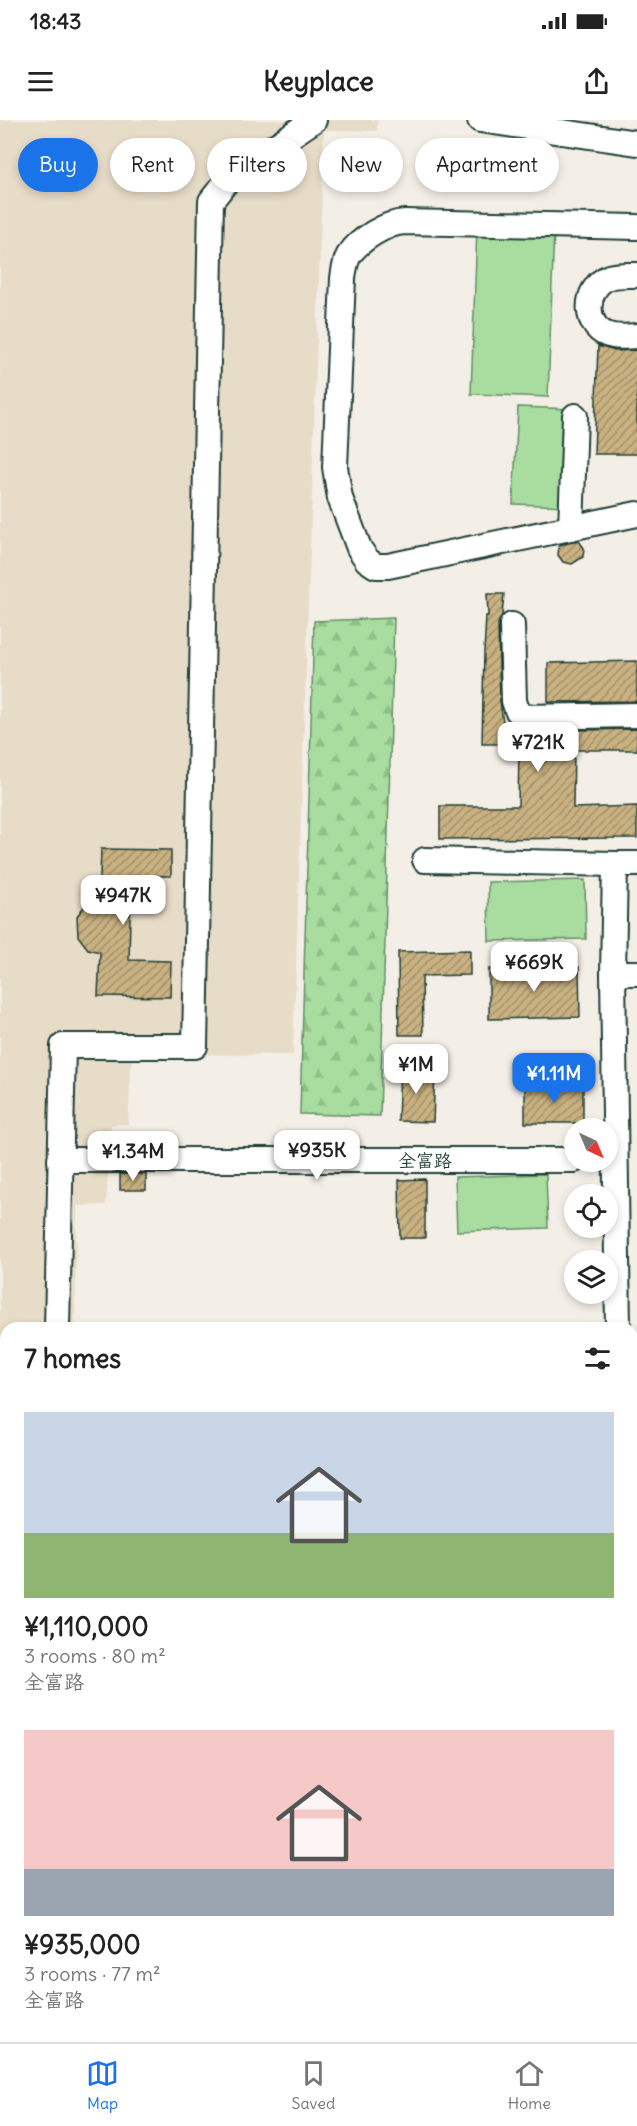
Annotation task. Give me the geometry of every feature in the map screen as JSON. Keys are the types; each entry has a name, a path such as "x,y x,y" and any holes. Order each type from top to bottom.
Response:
{"street":[{"path":"57,1322 63,1046 195,1046 211,201 231,176 314,120"},
{"path":"480,120 637,143"},
{"path":"637,227 394,223 381,227 351,253 345,262 335,466 340,498 359,548 367,560 376,566 388,566 637,514"},
{"path":"637,275 611,276 602,280 590,297 589,307 590,317 603,333 613,336 637,336"},
{"path":"571,528 575,416"},
{"path":"512,625 513,701 517,711 524,717 637,715"},
{"path":"425,860 626,864 618,1322"},
{"name":"全富路","path":"60,1160 564,1160"}],"shaded area":[{"path":"0,120 378,120 377,131 324,130 324,138 319,138 319,192 322,192 293,1055 132,1054 128,1124 111,1125 106,1205 77,1206 75,1322 0,1322"}],"green space":[{"path":"477,227 554,229 548,397 471,394"},
{"path":"518,407 573,409 569,506 513,504"},
{"path":"394,618 380,1116 300,1114 314,621"},
{"path":"585,880 586,939 489,941 488,882"},
{"path":"546,1174 548,1228 457,1231 455,1177"}],"building":[{"path":"598,346 615,351 637,350 637,454 594,454"},
{"path":"579,541 584,548 583,557 572,564 563,562 558,555 559,545"},
{"path":"487,594 504,594 502,615 498,625 500,701 503,722 509,722 518,730 524,731 637,729 637,750 574,750 573,808 637,806 637,838 440,839 440,806 518,806 519,749 517,749 517,744 482,744"},
{"path":"637,661 637,701 548,702 548,663"},
{"path":"101,849 171,850 171,876 131,876 129,960 171,961 170,997 98,996 100,952 88,949 78,936 77,916 86,904 99,903"},
{"path":"470,950 470,975 422,976 423,1035 399,1035 398,952"},
{"path":"579,967 580,1017 489,1019 489,969"},
{"path":"400,1068 435,1070 433,1122 398,1121"},
{"path":"525,1086 583,1086 583,1118 564,1118 564,1123 525,1123"},
{"path":"120,1174 146,1174 146,1190 120,1190"},
{"path":"425,1179 425,1238 400,1238 399,1180"}]}
